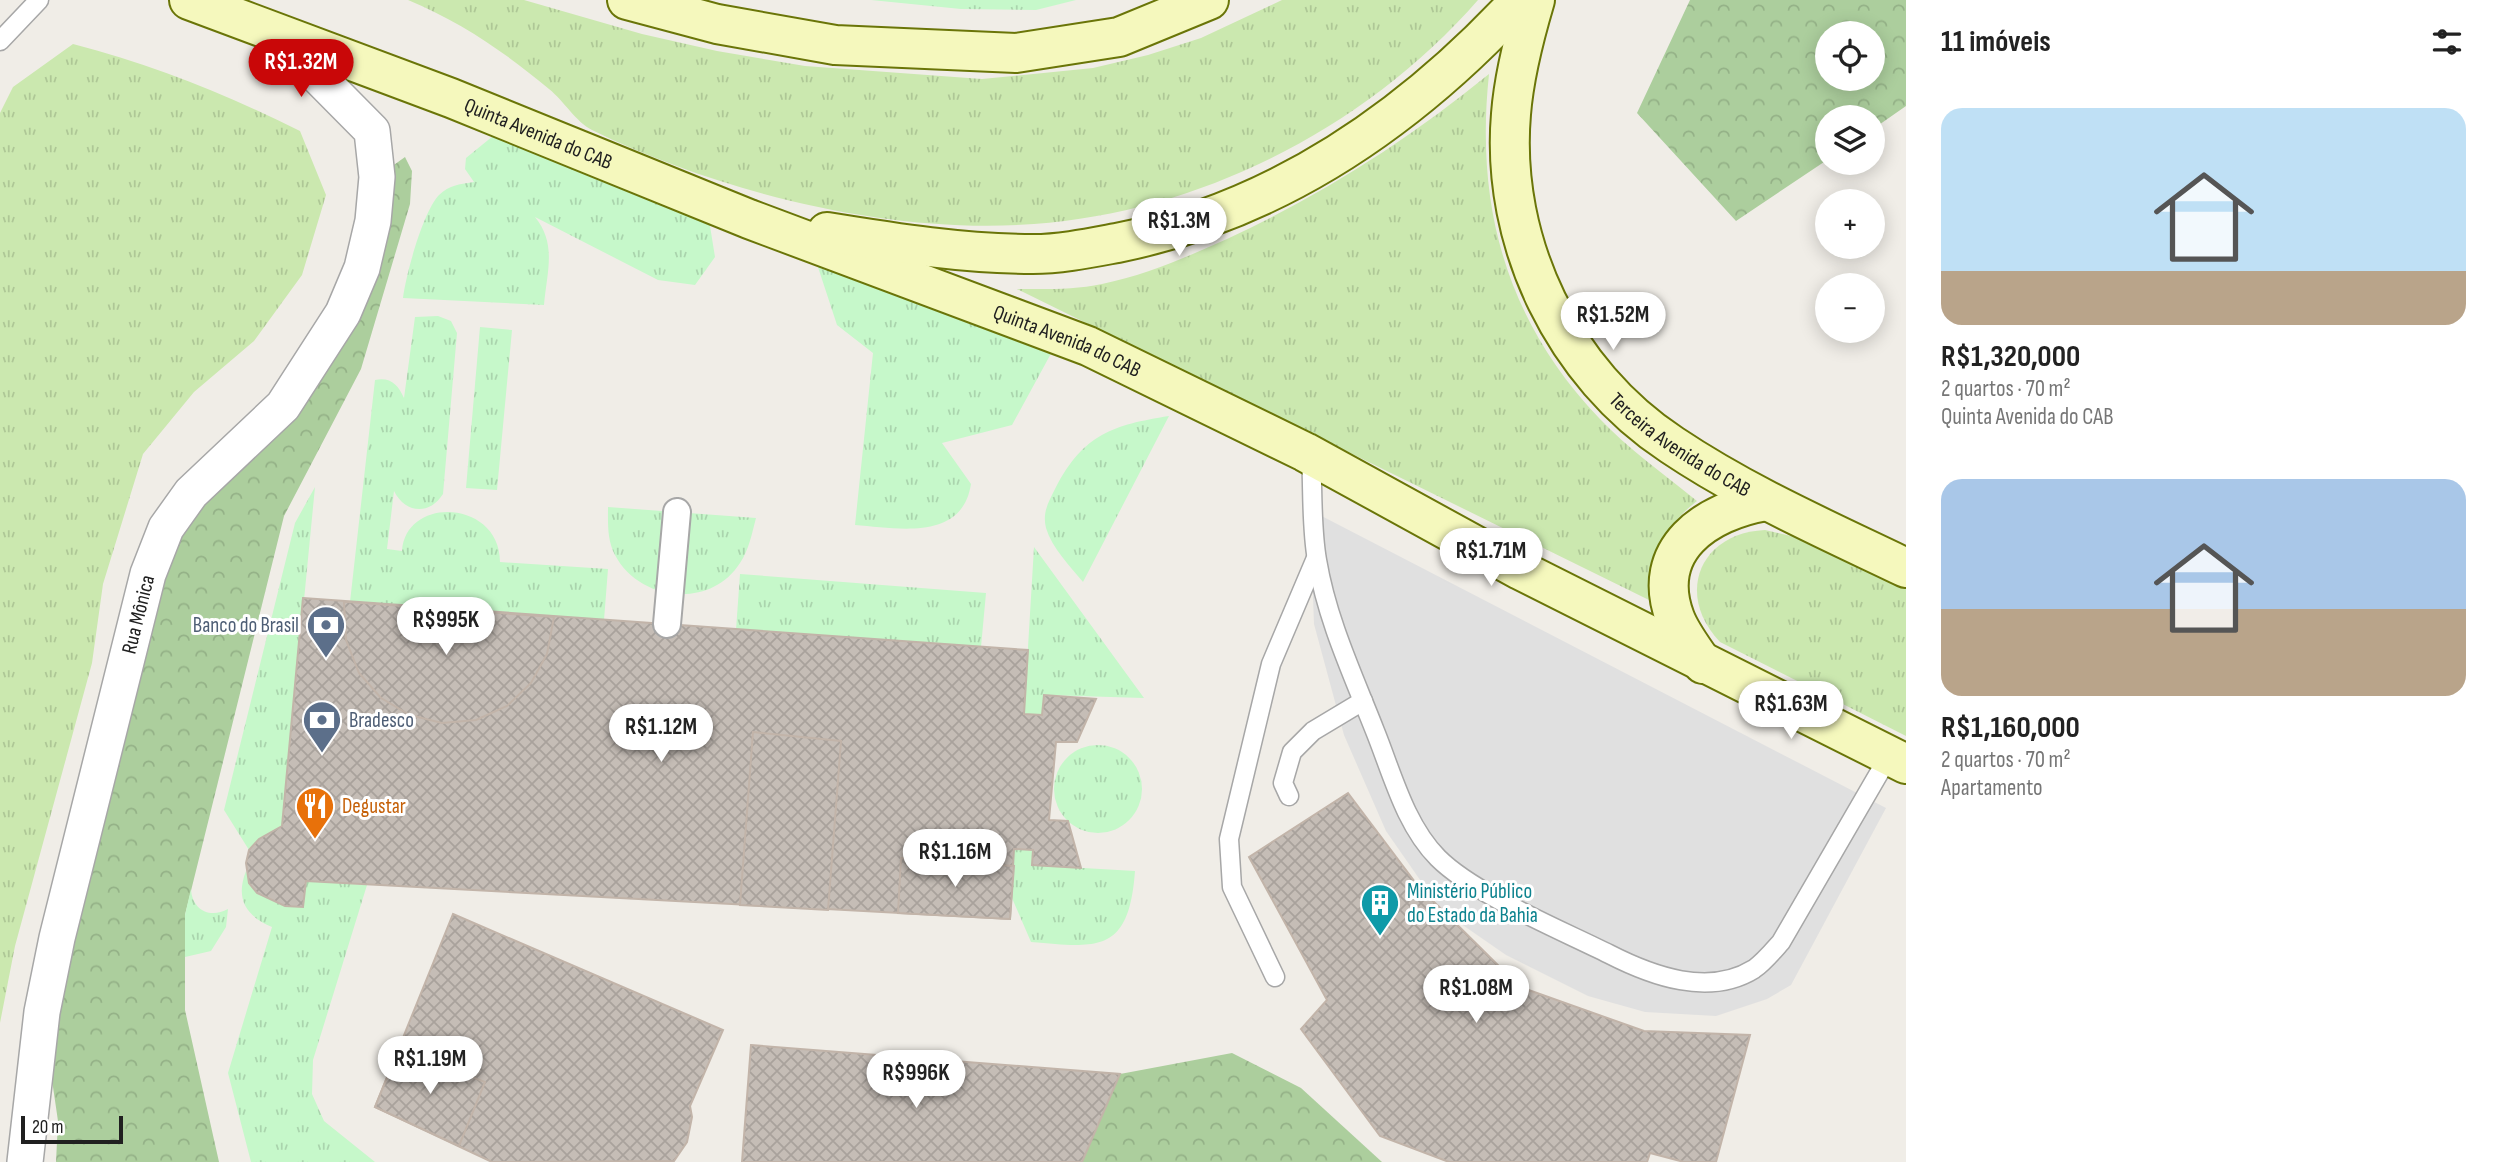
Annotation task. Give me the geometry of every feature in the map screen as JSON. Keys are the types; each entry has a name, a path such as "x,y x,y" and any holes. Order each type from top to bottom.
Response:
{"main road":[{"name":"Quinta Avenida do CAB","path":"188,0 451,97 749,219 1088,346 1311,455 1520,570 1897,760"},
{"path":"627,0 717,24 835,45 1016,52 1119,37 1209,0"},
{"path":"749,219 868,239 1035,254 1142,238 1254,200 1358,142 1409,106 1486,37 1520,0"},
{"name":"Terceira Avenida do CAB","path":"1535,0 1511,114 1511,166 1529,259 1551,312 1580,361 1625,409 1671,445 1766,500 1906,568"},
{"path":"1703,664 1681,629 1670,598 1671,574 1677,554 1686,538 1702,524 1741,505 1766,500"}],"street":[{"name":"Rua Mônica","path":"25,1162 42,1012 57,938 148,574 166,528 191,494 284,405 343,313 362,268 373,221 377,177 372,131 270,29"},
{"path":"667,624 677,512"}],"lane":[{"path":"0,41 39,0"},
{"path":"1311,455 1316,558 1325,596 1408,813 1438,858 1494,895 1618,959 1659,977 1686,981 1733,978 1756,968 1781,942 1897,760"},
{"path":"1275,977 1232,887 1229,839 1271,664 1316,558"},
{"path":"1289,796 1283,783 1292,752 1313,731 1363,701"}],"green space":[{"path":"408,0 524,0 642,34 717,51 805,66 982,79 1093,68 1148,55 1201,38 1282,0 1478,0 1434,46 1385,87 1333,124 1277,155 1219,181 1159,202 1097,216 1034,224 979,226 865,216 808,205 695,173 642,153 592,130 575,117 549,89 516,63 465,28"},
{"path":"871,0 1076,0 1036,10 961,9"},
{"path":"1690,0 1906,0 1906,106 1885,121 1885,105 1815,105 1815,168 1736,221 1637,113"},
{"path":"73,44 132,61 189,82 300,131 326,195 302,275 254,341 194,392 143,454 103,584 92,663 15,946 0,1023 0,113 13,87"},
{"path":"1489,74 1487,170 1493,215 1504,259 1520,301 1541,341 1567,380 1599,418 1634,451 1697,501 1675,522 1661,544 1652,570 1649,600 1017,289 1060,289 1102,284 1166,265 1227,239 1297,204 1363,165 1396,144"},
{"path":"493,136 706,201 715,257 695,285 658,280 535,217 542,227 548,248 544,305 403,298 416,244 433,203 447,189 474,182 465,169 466,158"},
{"path":"405,157 412,171 410,204 361,369 284,516 185,915 185,1010 219,1162 56,1162 58,1121 42,1012 148,574 313,362 377,177"},
{"path":"815,258 1060,337 1012,425 942,443 971,484 965,503 955,515 941,523 908,529 855,525 873,353 837,325"},
{"path":"438,316 451,321 457,333 443,494 431,506 417,509 404,504 394,491 387,549 402,551 407,533 419,520 452,512 470,517 485,526 496,541 500,562 608,569 604,620 350,602 375,380 393,383 404,398 415,317"},
{"path":"480,327 512,330 497,490 466,488"},
{"path":"1169,416 1083,582 1057,550 1046,528 1046,512 1056,487 1078,455 1102,435 1132,423"},
{"path":"315,487 282,826 259,839 249,850 224,810 295,523"},
{"path":"608,507 756,518 746,553 727,578 711,588 694,593 675,594 640,582 626,570 615,555 611,543"},
{"path":"1765,530 1808,540 1906,587 1906,736 1720,642 1706,624 1699,605 1697,587 1701,569 1710,554 1724,542 1742,534"},
{"path":"1034,547 1144,698 1044,695 1042,715 1024,714"},
{"path":"740,574 986,593 981,647 736,630"},
{"path":"1098,745 1115,749 1129,758 1138,772 1142,789 1138,806 1129,820 1115,829 1098,833 1081,829 1067,820 1058,806 1054,789 1058,772 1067,758 1081,749"},
{"path":"1014,849 1033,850 1032,865 1135,871 1132,898 1126,918 1117,931 1106,940 1092,944 1031,942 1012,898"},
{"path":"246,871 256,889 285,906 306,881 367,885 313,1060 312,1094 324,1121 375,1162 251,1162 228,1073 272,927 255,918 245,905 242,890"},
{"path":"191,889 195,902 203,911 215,913 228,909 226,927 211,951 185,957 185,915"},
{"path":"1232,1053 1301,1088 1382,1162 1082,1162 1120,1074"}],"shaded area":[{"path":"1310,510 1886,808 1791,985 1767,999 1716,1016 1645,1012 1588,996 1506,955 1441,910 1386,831 1344,735 1314,624"}],"building":[{"path":"303,598 1028,650 1024,714 1042,715 1044,695 1096,699 1077,742 1056,742 1049,820 1068,821 1081,868 1032,865 1033,850 1014,849 1010,919 306,881 303,907 285,906 257,893 249,883 246,863 249,850 259,839 282,826"},
{"path":"344,602 554,617 547,654 531,683 507,706 476,720 442,723 410,715 381,698 359,673 346,640"},
{"path":"753,732 841,741 828,910 740,905"},
{"name":"Ministério Público do Estado da Bahia","path":"1348,793 1418,886 1520,987 1644,1031 1750,1035 1716,1162 1684,1162 1650,1153 1647,1162 1449,1162 1380,1136 1301,1029 1327,1000 1249,857"},
{"path":"901,858 1014,866 1010,919 898,913"},
{"path":"453,914 723,1030 690,1106 692,1117 687,1142 674,1161 492,1162 375,1107"},
{"path":"751,1045 1120,1074 1082,1162 742,1162"},
{"path":"399,1048 485,1082 459,1146 375,1107"}],"place":[{"name":"Banco do Brasil","path":"326,659"},
{"name":"Bradesco","path":"322,754"},
{"name":"Degustar","path":"315,840"},
{"name":"Ministério Público do Estado da Bahia","path":"1380,937"}]}
